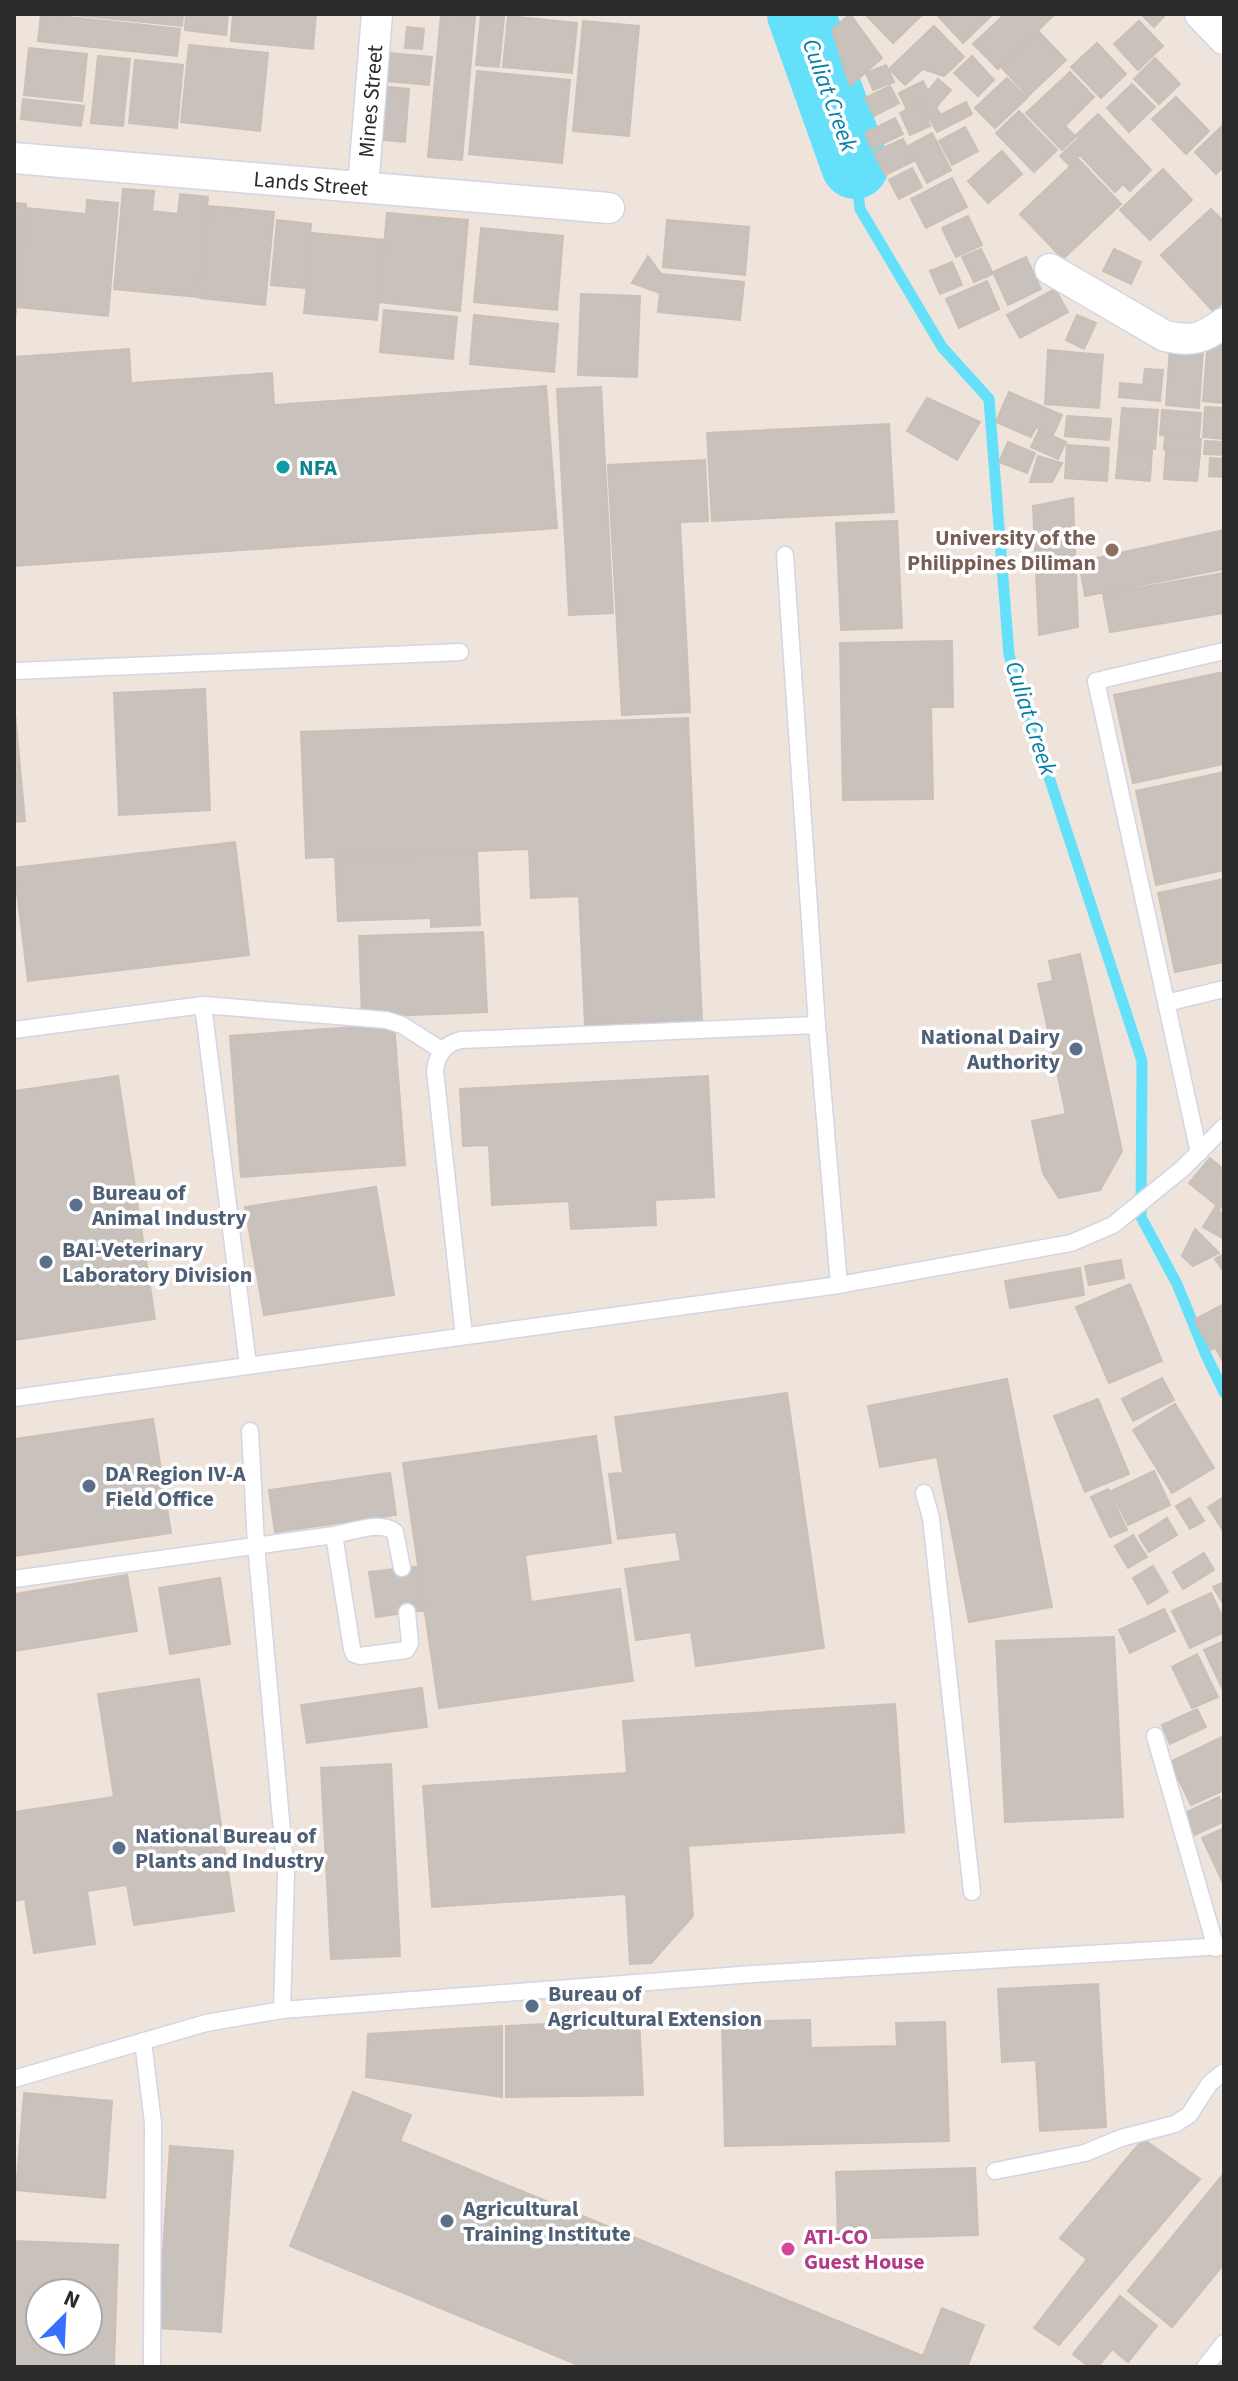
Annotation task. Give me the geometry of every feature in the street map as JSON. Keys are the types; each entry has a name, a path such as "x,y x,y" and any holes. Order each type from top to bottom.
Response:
{"street":[{"name":"Mines Street","path":"363,187 377,14"},
{"path":"1200,14 1224,39"},
{"name":"Lands Street","path":"14,158 609,208"},
{"path":"1050,269 1165,336 1184,341 1203,338 1224,323"}],"lane":[{"path":"785,555 817,1025 839,1285"},
{"path":"1199,1153 1096,681 1224,651"},
{"path":"14,671 460,652"},
{"path":"1166,1003 1224,989"},
{"path":"14,1030 203,1005 386,1020 402,1025 441,1050"},
{"path":"203,1005 248,1365"},
{"path":"464,1336 435,1071 441,1050 461,1040 817,1025"},
{"path":"14,1398 839,1285 1071,1243 1113,1225 1182,1169 1224,1127"},
{"path":"250,1431 256,1544 286,1875 282,2010"},
{"path":"924,1493 931,1518 972,1892"},
{"path":"14,1579 380,1526 390,1527 395,1532 402,1568"},
{"path":"334,1535 354,1654 360,1656 406,1650 410,1643 407,1612"},
{"path":"14,2079 206,2023 282,2010 753,1974 1220,1947 1155,1736"},
{"path":"143,2041 153,2123 152,2367"},
{"path":"995,2171 1085,2153 1121,2138 1175,2124 1189,2115 1210,2083 1224,2072"},
{"path":"1205,2367 1224,2343"}],"building":[{"path":"41,14 180,29 177,56 38,41"},
{"path":"66,14 183,14 182,26"},
{"path":"186,14 228,14 226,35 185,30"},
{"path":"233,14 316,14 313,49 231,41"},
{"path":"441,14 475,17 462,160 428,157"},
{"path":"850,14 882,58 850,86 832,30"},
{"path":"865,14 923,14 893,43"},
{"path":"993,14 963,43 938,16"},
{"path":"1005,14 1055,14 998,69 973,44"},
{"path":"1141,14 1166,14 1154,27"},
{"path":"481,15 504,17 499,67 476,65"},
{"path":"508,16 577,23 572,73 503,67"},
{"path":"583,21 639,26 629,136 573,131"},
{"path":"1139,21 1163,46 1138,70 1114,44"},
{"path":"934,26 964,57 944,76 923,69 905,85 889,69"},
{"path":"407,27 424,29 422,49 405,48"},
{"path":"1038,31 1066,60 1028,96 1001,67"},
{"path":"1097,43 1126,74 1101,98 1071,67"},
{"path":"189,45 268,53 260,131 181,122"},
{"path":"29,48 87,54 82,101 24,95"},
{"path":"378,52 432,57 429,85 376,80"},
{"path":"98,56 130,59 123,126 91,123"},
{"path":"972,56 994,80 978,96 954,73"},
{"path":"1155,58 1180,84 1159,104 1134,79"},
{"path":"135,60 183,65 177,128 129,123"},
{"path":"886,65 894,82 873,90 866,73"},
{"path":"477,71 570,80 562,163 469,154"},
{"path":"1070,72 1094,97 1065,126 1076,137 1062,150 1026,113"},
{"path":"1007,78 1027,98 995,128 975,108"},
{"path":"938,79 951,90 936,107 940,114 929,119 920,101 906,108 899,93 923,81 928,91"},
{"path":"1132,84 1155,107 1129,132 1107,108"},
{"path":"377,86 409,89 405,142 372,139"},
{"path":"890,86 899,103 874,116 865,98"},
{"path":"1176,97 1209,131 1186,154 1152,119"},
{"path":"23,99 84,106 81,126 21,119"},
{"path":"966,102 972,114 937,132 930,120"},
{"path":"920,103 930,126 910,135 900,113"},
{"path":"1019,111 1057,150 1034,172 996,133"},
{"path":"1098,114 1151,170 1130,191 1123,184 1115,192 1080,155 1069,165 1060,156"},
{"path":"895,118 903,134 872,149 865,133"},
{"path":"1224,124 1224,166 1216,174 1195,152"},
{"path":"965,127 978,151 952,165 939,141"},
{"path":"932,133 951,170 927,183 908,146"},
{"path":"903,139 914,161 885,175 874,152"},
{"path":"1002,151 1022,174 988,203 968,181"},
{"path":"1078,159 1121,204 1063,259 1020,214"},
{"path":"912,168 922,187 899,199 889,180"},
{"path":"1163,169 1192,200 1150,240 1120,210"},
{"path":"952,178 967,207 926,228 911,199"},
{"path":"123,189 154,191 152,211 178,214 180,194 208,197 198,297 114,289"},
{"path":"87,200 118,203 108,316 18,307 27,208 86,214"},
{"path":"14,203 26,204 15,322 14,321"},
{"path":"209,206 274,212 265,305 200,298"},
{"path":"1211,209 1224,222 1224,301 1213,311 1161,255"},
{"path":"387,213 468,220 460,311 379,302"},
{"path":"968,216 982,245 956,257 942,228"},
{"path":"277,220 311,224 305,288 271,285"},
{"path":"667,220 749,227 745,275 663,267"},
{"path":"481,228 563,236 557,310 474,302"},
{"path":"312,233 384,240 377,320 304,313"},
{"path":"981,249 993,274 974,282 962,257"},
{"path":"1114,249 1141,262 1131,284 1103,271"},
{"path":"648,256 661,274 744,282 740,320 658,312 660,293 632,283"},
{"path":"1026,257 1041,289 1008,305 993,272"},
{"path":"952,262 962,285 940,294 930,271"},
{"path":"987,281 999,309 959,328 946,299"},
{"path":"1055,289 1068,312 1020,338 1007,315"},
{"path":"581,294 640,296 637,377 578,375"},
{"path":"384,310 457,317 453,359 380,352"},
{"path":"474,315 558,324 554,372 470,364"},
{"path":"1077,315 1096,323 1084,349 1066,340"},
{"path":"1208,340 1224,341 1224,403 1203,401"},
{"path":"1170,347 1203,349 1199,408 1166,405"},
{"name":"NFA","path":"129,349 131,383 272,373 274,405 546,386 557,528 14,566 14,357"},
{"path":"1048,350 1103,355 1099,408 1045,404"},
{"path":"1145,369 1163,370 1160,401 1119,397 1120,383 1143,385"},
{"path":"601,387 613,613 569,615 557,389"},
{"path":"1009,392 1062,415 1053,435 1036,427 1031,437 996,422"},
{"path":"927,398 980,422 957,460 907,431"},
{"path":"1205,407 1224,408 1224,439 1203,437"},
{"path":"1122,408 1158,410 1155,449 1119,446"},
{"path":"1162,410 1201,413 1199,438 1160,435"},
{"path":"1067,416 1111,419 1109,440 1065,436"},
{"path":"889,424 894,512 712,521 707,433"},
{"path":"1039,430 1066,442 1058,459 1031,447"},
{"path":"1165,437 1201,439 1200,452 1164,449"},
{"path":"1205,441 1224,442 1224,455 1204,454"},
{"path":"1008,442 1035,453 1027,473 999,462"},
{"path":"1067,445 1109,448 1107,481 1065,478"},
{"path":"1119,447 1152,450 1150,481 1116,478"},
{"path":"1166,451 1200,454 1197,481 1164,479"},
{"path":"1038,456 1062,463 1052,482 1030,482"},
{"path":"1210,458 1224,459 1224,477 1209,476"},
{"path":"705,460 708,521 680,522 690,712 622,715 608,465"},
{"path":"1073,498 1078,627 1039,635 1033,506"},
{"path":"897,521 902,628 841,630 836,523"},
{"path":"1224,530 1224,569 1085,596 1079,562"},
{"path":"1224,573 1224,613 1110,632 1103,594"},
{"path":"952,641 953,707 931,707 933,799 843,800 840,643"},
{"path":"1224,672 1224,764 1133,783 1114,695"},
{"path":"205,689 210,810 119,815 114,693"},
{"path":"14,703 25,821 14,822"},
{"path":"688,718 702,1021 585,1025 579,896 531,898 529,849 306,858 301,732"},
{"path":"1224,772 1224,870 1156,885 1136,791"},
{"path":"235,842 249,955 28,981 14,868"},
{"path":"477,853 480,925 431,927 431,918 338,921 335,858"},
{"path":"1224,879 1224,962 1175,972 1158,893"},
{"path":"483,932 487,1012 362,1017 359,936"},
{"name":"National Dairy Authority","path":"1080,954 1122,1151 1100,1190 1059,1198 1043,1173 1032,1121 1066,1114 1038,984 1053,981 1049,961"},
{"path":"394,1024 405,1165 241,1177 230,1036"},
{"name":"Bureau of Animal Industry","path":"118,1076 155,1319 14,1340 14,1091"},
{"path":"708,1076 714,1197 655,1200 656,1225 571,1229 569,1201 492,1205 489,1145 463,1146 460,1089"},
{"path":"1210,1158 1224,1170 1224,1203 1220,1208 1189,1183"},
{"path":"376,1187 394,1295 264,1315 245,1207"},
{"path":"1216,1206 1224,1217 1224,1239 1203,1227"},
{"path":"1195,1229 1219,1253 1193,1266 1182,1256"},
{"path":"1224,1254 1224,1272 1215,1259"},
{"path":"1121,1260 1124,1278 1089,1285 1085,1266"},
{"path":"1080,1268 1084,1295 1010,1308 1005,1281"},
{"path":"1130,1284 1162,1361 1109,1383 1076,1307"},
{"path":"1224,1304 1224,1343 1211,1350 1194,1320"},
{"path":"1224,1345 1224,1363 1216,1349"},
{"path":"1162,1378 1174,1400 1133,1421 1122,1399"},
{"path":"1007,1379 1052,1607 969,1622 937,1457 880,1467 868,1406"},
{"path":"787,1393 824,1648 696,1666 691,1632 636,1640 625,1569 681,1561 676,1532 618,1539 609,1474 623,1473 615,1417"},
{"path":"1098,1399 1129,1474 1085,1492 1054,1416"},
{"path":"1175,1404 1214,1468 1172,1493 1133,1430"},
{"name":"DA Region IV-A Field Office","path":"153,1419 171,1533 14,1556 14,1439"},
{"path":"596,1436 611,1543 525,1555 531,1602 620,1589 633,1681 439,1708 403,1463"},
{"path":"1154,1471 1170,1505 1128,1525 1111,1491"},
{"path":"390,1473 396,1515 275,1532 269,1490"},
{"path":"1108,1489 1127,1530 1110,1537 1091,1497"},
{"path":"1224,1497 1224,1532 1208,1507"},
{"path":"1190,1498 1204,1521 1190,1529 1176,1506"},
{"path":"1167,1518 1177,1535 1149,1552 1139,1536"},
{"path":"1133,1535 1147,1557 1128,1568 1115,1546"},
{"path":"1204,1553 1214,1570 1183,1589 1173,1572"},
{"path":"419,1566 425,1610 376,1617 369,1572"},
{"path":"1153,1566 1168,1592 1148,1604 1133,1578"},
{"path":"127,1575 137,1631 14,1651 14,1594"},
{"path":"220,1578 230,1644 170,1654 159,1588"},
{"path":"1224,1582 1224,1605 1213,1587"},
{"path":"1211,1593 1224,1620 1224,1632 1190,1648 1172,1611"},
{"path":"1164,1609 1175,1631 1130,1653 1119,1630"},
{"path":"1114,1637 1123,1817 1005,1822 996,1641"},
{"path":"1224,1641 1224,1692 1204,1650"},
{"path":"1197,1654 1218,1697 1192,1708 1172,1667"},
{"name":"National Bureau of Plants and Industry","path":"199,1679 234,1911 134,1925 127,1885 87,1891 95,1944 34,1953 25,1899 14,1901 14,1812 114,1797 98,1694"},
{"path":"422,1688 427,1727 307,1743 301,1705"},
{"path":"895,1704 904,1832 688,1846 693,1916 651,1963 630,1964 626,1894 432,1907 423,1786 627,1773 623,1721"},
{"path":"1197,1709 1206,1727 1170,1744 1162,1725"},
{"path":"1224,1736 1224,1790 1191,1805 1170,1762"},
{"path":"391,1764 400,1956 331,1959 321,1768"},
{"path":"1219,1797 1224,1808 1224,1821 1195,1835 1185,1813"},
{"path":"1224,1828 1224,1885 1202,1838"},
{"path":"1098,1984 1106,2127 1040,2131 1036,2060 1002,2062 998,1989"},
{"path":"639,2019 643,2095 506,2097 506,2026"},
{"path":"810,2020 811,2048 897,2046 896,2023 945,2022 949,2141 725,2146 722,2022"},
{"path":"502,2026 502,2097 366,2077 368,2034"},
{"name":"Agricultural Training Institute","path":"353,2092 411,2115 400,2141 923,2356 942,2308 984,2325 967,2367 583,2367 290,2246"},
{"path":"24,2093 112,2101 105,2198 16,2190"},
{"path":"1143,2139 1200,2179 1059,2345 1034,2328 1087,2259 1060,2238"},
{"path":"170,2146 233,2151 221,2332 158,2328"},
{"path":"975,2168 978,2235 838,2239 836,2172"},
{"path":"1224,2173 1224,2264 1172,2327 1128,2291"},
{"path":"14,2241 118,2245 114,2367 14,2367"},
{"path":"1120,2296 1157,2326 1128,2362 1112,2349 1098,2367 1089,2367 1073,2354"}],"waterway":[{"name":"Culiat Creek","path":"801,14 855,165"},
{"name":"Culiat Creek","path":"855,165 860,209 942,347 989,399 1009,655 1142,1061 1141,1217 1177,1284 1224,1392"}],"place":[{"name":"NFA","path":"283,467"},
{"name":"University of the Philippines Diliman","path":"1112,550"},
{"name":"National Dairy Authority","path":"1076,1049"},
{"name":"Bureau of Animal Industry","path":"76,1205"},
{"name":"BAI-Veterinary Laboratory Division","path":"46,1262"},
{"name":"DA Region IV-A Field Office","path":"89,1486"},
{"name":"National Bureau of Plants and Industry","path":"119,1848"},
{"name":"Bureau of Agricultural Extension","path":"532,2006"},
{"name":"Agricultural Training Institute","path":"447,2221"},
{"name":"ATI-CO Guest House","path":"788,2249"}]}
